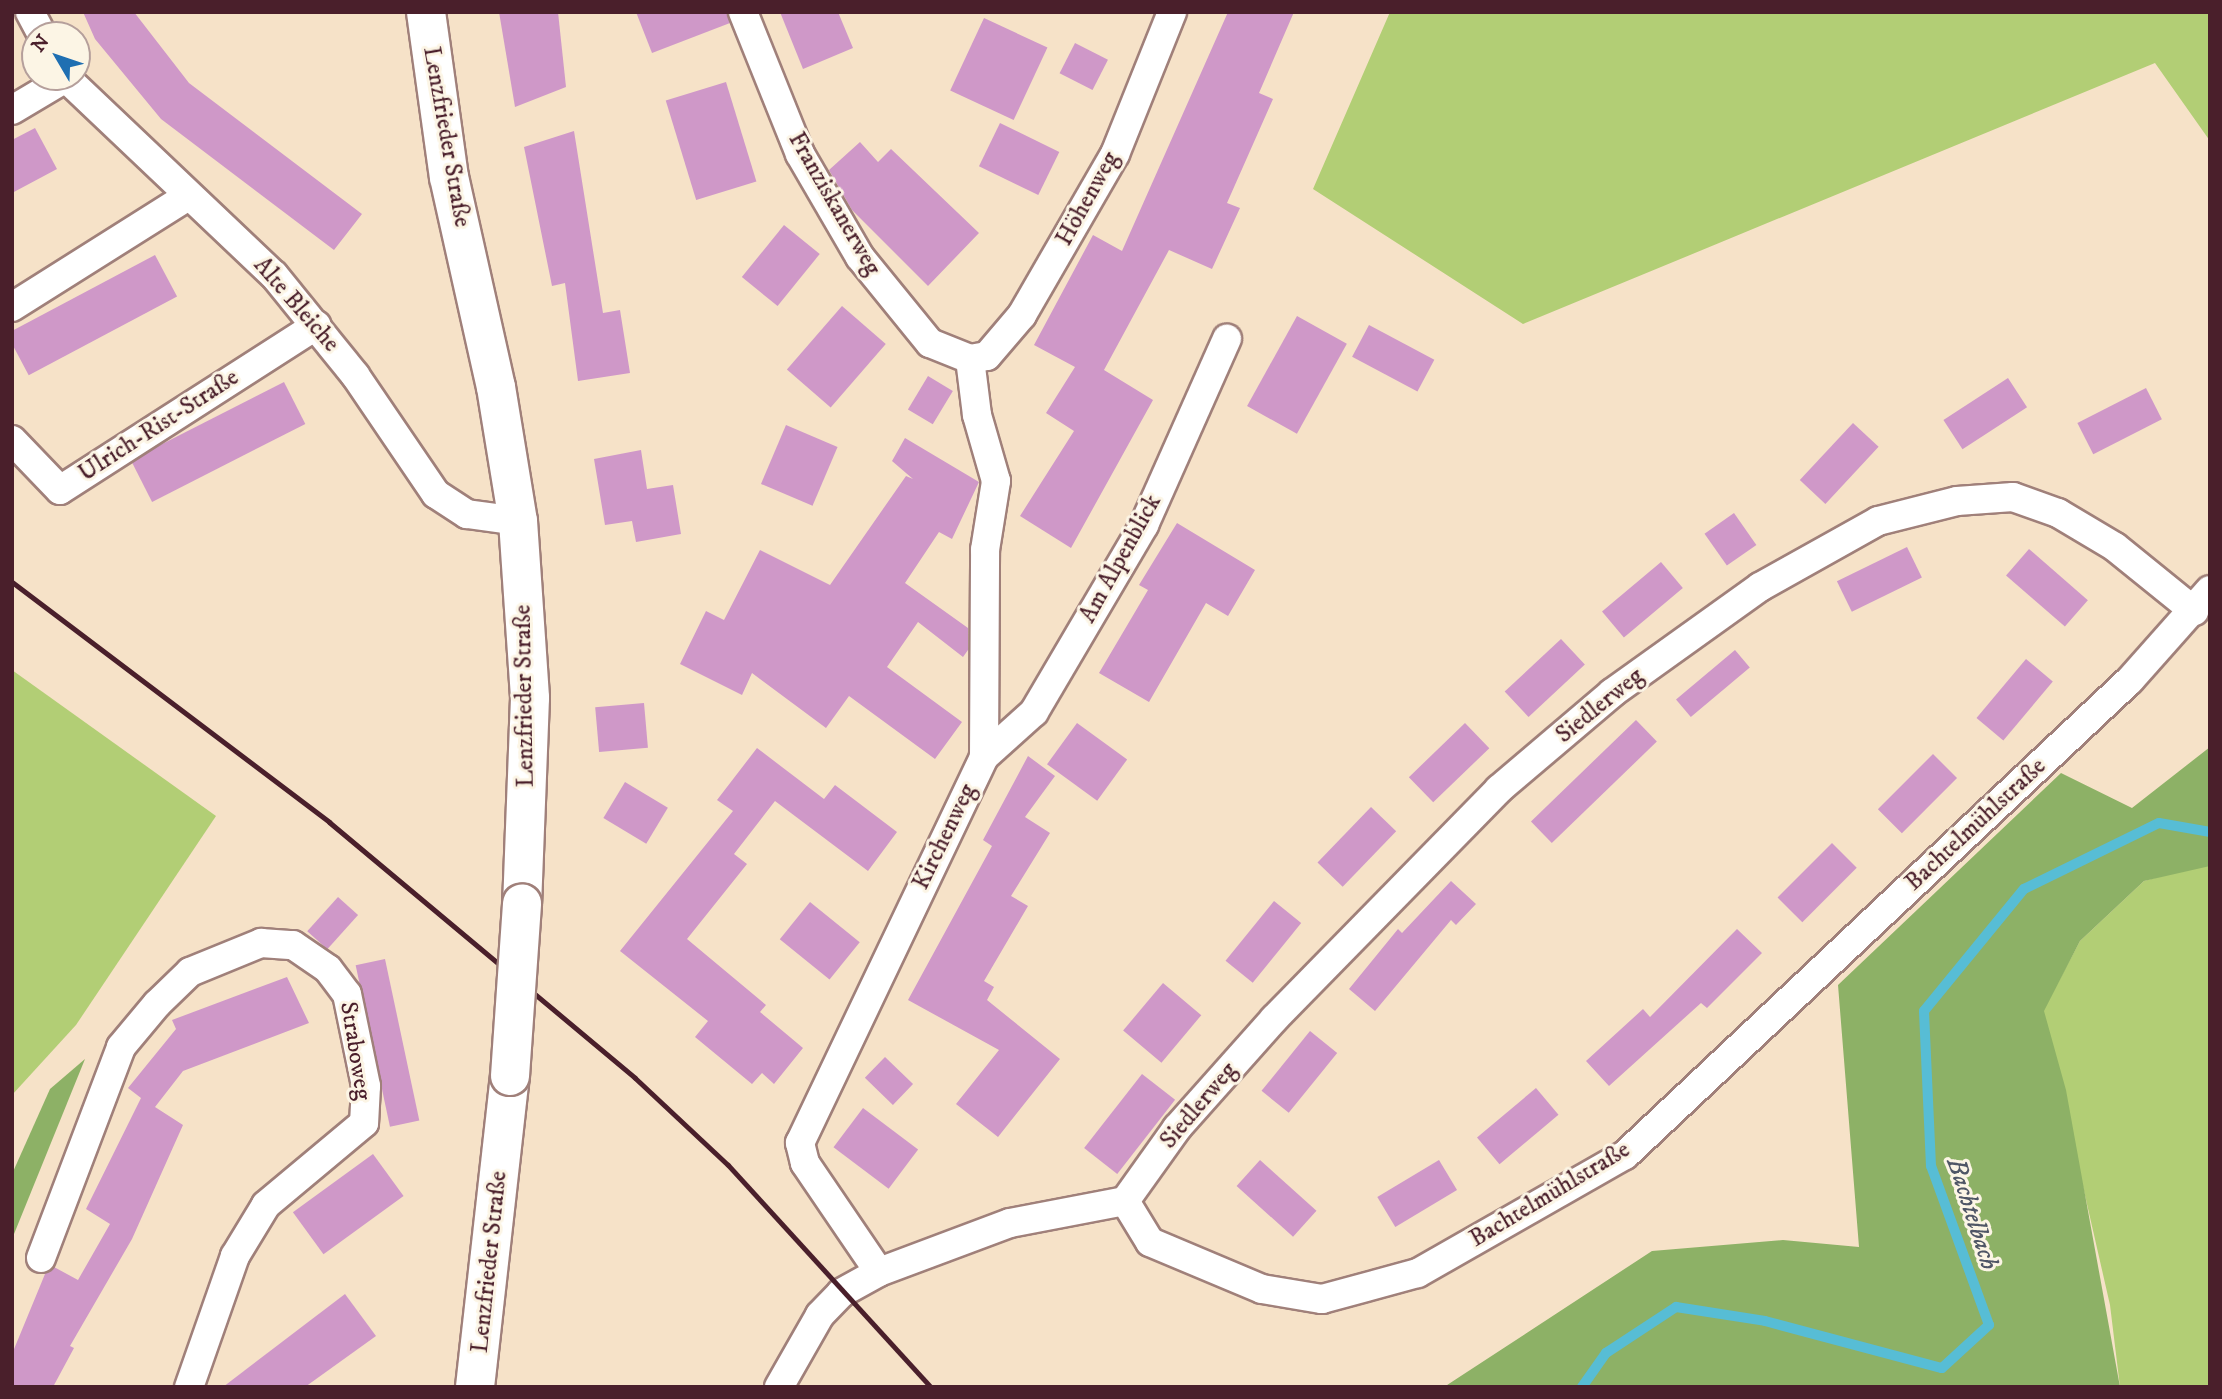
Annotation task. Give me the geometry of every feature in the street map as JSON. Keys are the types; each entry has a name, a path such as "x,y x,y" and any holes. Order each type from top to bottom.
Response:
{"street":[{"name":"Lenzfrieder Straße","path":"426,12 449,177 496,387 518,521 530,698 522,903 510,1076 475,1387"},
{"name":"Franziskanerweg","path":"743,12 800,154 860,257 930,343 970,359"},
{"name":"Höhenweg","path":"970,359 987,356 1022,315 1115,154 1172,12"},
{"path":"12,110 43,91"},
{"name":"Alte Bleiche","path":"78,91 187,197 274,275 317,325 436,494 467,514 518,521"},
{"path":"12,307 187,197"},
{"name":"Ulrich-Rist-Straße","path":"12,440 60,490 317,325"},
{"name":"Am Alpenblick","path":"984,757 1034,712 1137,537 1227,339"},
{"name":"Kirchenweg","path":"879,1272 805,1163 800,1143 984,757 985,550 996,481 977,415 970,359"},
{"name":"Siedlerweg","path":"1125,1201 1177,1128 1274,1019 1499,789 1612,693 1760,587 1878,521 1957,501 2013,497 2058,513 2202,601"},
{"name":"Bachtelmühlstraße","path":"1125,1201 1150,1242 1262,1289 1322,1299 1418,1273 1625,1155 2130,680 2202,601"},
{"name":"Straboweg","path":"41,1258 121,1047 157,1004 190,972 261,943 293,945 328,969 347,994 366,1086 364,1123 266,1205 235,1256 189,1387"},
{"path":"779,1387 820,1315 841,1293 879,1272 1010,1223 1125,1201"},
{"path":"480,1348 495,1387"}],"green space":[{"path":"1390,12 2210,12 2210,141 2155,63 1523,324 1313,189"},
{"path":"12,670 216,816 76,1025 12,1095"},
{"path":"2210,747 2210,866 2144,881 2080,941 2044,1011 2066,1090 2120,1387 1444,1387 1652,1251 1783,1240 1859,1247 1838,985 2061,773 2132,808"},
{"path":"2205,864 2210,866 2210,1387 2120,1387 2110,1305 2043,1011 2080,941 2144,881"},
{"path":"85,1059 12,1239 12,1174 50,1089"}],"building":[{"path":"83,12 134,12 189,83 362,214 334,250 161,119 95,39 91,21 87,21"},
{"path":"499,12 558,12 566,87 515,107"},
{"path":"636,12 727,12 730,23 652,53"},
{"path":"780,12 838,12 853,48 803,69"},
{"path":"1228,12 1294,12 1259,93 1273,99 1227,203 1240,208 1212,269 1169,250 1104,370 1153,400 1071,548 1020,516 1074,431 1046,413 1075,367 1034,345 1093,235 1122,251"},
{"path":"984,18 1047,48 1014,120 950,91"},
{"path":"1075,43 1108,60 1093,90 1060,73"},
{"path":"726,82 756,181 696,200 666,100"},
{"path":"1000,123 1059,152 1038,195 979,166"},
{"path":"35,128 57,169 12,193 12,140"},
{"path":"574,131 603,313 620,310 630,373 578,381 565,283 552,286 524,147"},
{"path":"860,142 878,162 891,149 979,233 928,286 852,210 829,170"},
{"path":"784,225 820,254 778,306 742,277"},
{"path":"155,255 177,296 29,375 12,344 12,331"},
{"path":"842,306 886,344 831,407 787,369"},
{"path":"1297,316 1347,344 1297,434 1247,406"},
{"path":"1369,325 1434,360 1417,392 1352,357"},
{"path":"928,376 953,391 933,424 908,409"},
{"path":"2008,378 2027,407 1962,449 1943,420"},
{"path":"284,382 305,424 152,502 131,460"},
{"path":"2146,388 2162,419 2093,454 2077,423"},
{"path":"1853,423 1879,447 1825,504 1800,480"},
{"path":"786,425 838,447 813,506 761,484"},
{"path":"905,438 979,482 952,539 939,532 905,583 968,628 968,650 963,657 918,622 887,667 962,722 935,759 849,696 826,728 752,673 742,695 680,664 706,611 724,620 760,550 830,585 906,476 913,479 892,461"},
{"path":"641,450 647,489 673,485 681,534 636,542 632,521 605,525 594,459"},
{"path":"1734,513 1756,545 1727,566 1705,534"},
{"path":"1177,523 1255,570 1228,616 1206,603 1149,702 1099,673 1148,590 1139,585"},
{"path":"1907,547 1922,578 1852,612 1837,581"},
{"path":"2029,549 2088,600 2065,627 2006,575"},
{"path":"1661,562 1683,588 1624,638 1602,611"},
{"path":"1561,639 1585,665 1529,717 1505,692"},
{"path":"1735,650 1750,668 1691,717 1676,699"},
{"path":"2026,659 2053,681 2003,740 1977,718"},
{"path":"644,703 648,748 599,752 595,707"},
{"path":"1636,720 1657,742 1552,843 1531,821"},
{"path":"1077,723 1127,759 1097,801 1047,764"},
{"path":"1465,723 1489,748 1433,802 1409,777"},
{"path":"757,748 824,799 835,785 897,832 868,871 775,801 734,854 747,864 687,939 766,1005 760,1012 803,1048 774,1084 762,1073 752,1084 695,1037 708,1021 620,951 733,811 717,800"},
{"path":"1933,754 1957,778 1902,833 1878,809"},
{"path":"1028,756 1055,776 1025,817 1050,833 1011,896 1028,906 984,981 994,987 987,1000 1060,1059 998,1137 956,1104 999,1050 908,1000 992,846 983,840"},
{"path":"625,782 668,808 646,844 603,818"},
{"path":"1371,807 1396,831 1343,887 1318,862"},
{"path":"1832,843 1857,868 1802,922 1778,897"},
{"path":"1451,881 1476,904 1456,925 1451,920 1375,1011 1349,989 1398,929 1402,933"},
{"path":"338,897 358,915 327,949 307,931"},
{"path":"1274,901 1301,923 1253,983 1226,961"},
{"path":"810,902 860,942 830,980 780,939"},
{"path":"1737,929 1762,953 1707,1008 1701,1003 1609,1086 1586,1061 1643,1009 1650,1017"},
{"path":"385,959 419,1120 390,1127 356,965"},
{"path":"287,977 309,1023 183,1071 155,1107 183,1125 132,1239 70,1346 74,1348 53,1387 12,1387 12,1354 45,1274 54,1267 78,1280 110,1224 86,1209 141,1098 128,1088 176,1029 172,1020"},
{"path":"1163,983 1201,1015 1161,1063 1123,1030"},
{"path":"1310,1031 1337,1053 1289,1113 1262,1091"},
{"path":"885,1057 913,1084 893,1105 865,1078"},
{"path":"1142,1074 1175,1100 1117,1174 1084,1148"},
{"path":"1536,1088 1558,1115 1500,1164 1477,1137"},
{"path":"863,1108 918,1150 889,1189 834,1147"},
{"path":"373,1154 404,1196 323,1254 293,1212"},
{"path":"1260,1160 1316,1211 1293,1237 1237,1186"},
{"path":"1439,1160 1457,1190 1395,1227 1377,1197"},
{"path":"345,1294 376,1336 305,1387 223,1387"}],"waterway":[{"name":"Bachtelbach","path":"1582,1387 1606,1353 1676,1307 1765,1321 1942,1368 1989,1325 1931,1166 1924,1011 2024,889 2159,823 2210,832"}],"railway":[{"path":"12,582 329,822 635,1078 728,1165 931,1387"}]}
